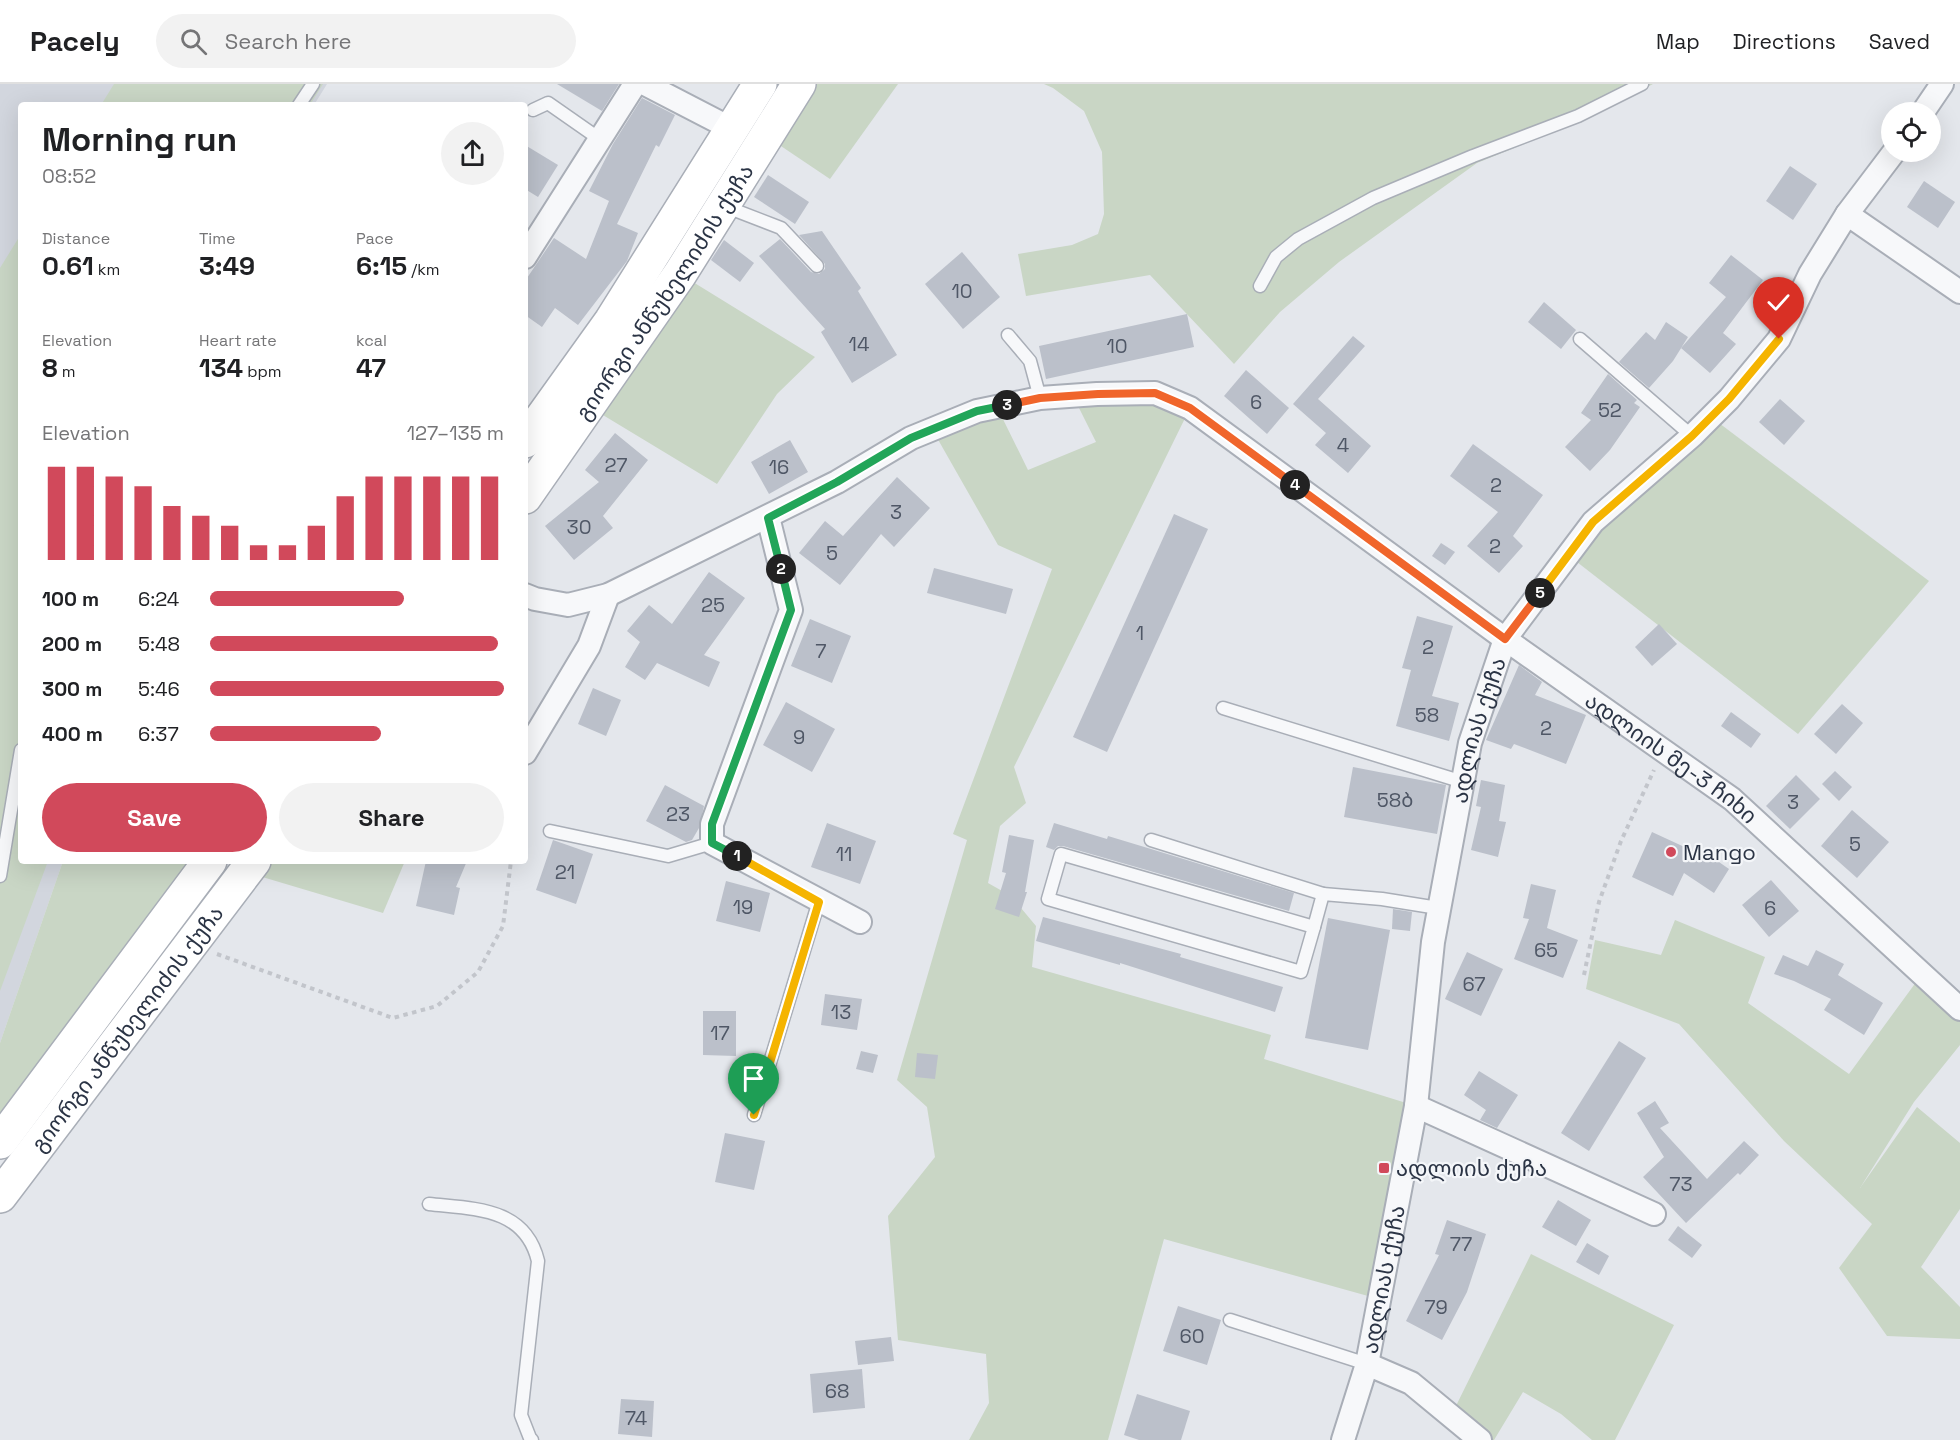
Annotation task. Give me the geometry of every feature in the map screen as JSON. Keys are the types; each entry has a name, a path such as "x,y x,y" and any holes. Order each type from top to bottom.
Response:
{"main road":[{"name":"გიორგი ანწუხელიძის ქუჩა","path":"528,437 611,321 760,84"},
{"name":"გიორგი ანწუხელიძის ქუჩა","path":"528,493 680,273 799,84"},
{"name":"გიორგი ანწუხელიძის ქუჩა","path":"0,1142 208,864"},
{"name":"გიორგი ანწუხელიძის ქუჩა","path":"0,1196 252,864"}],"street":[{"path":"528,252 635,84"},
{"path":"645,84 732,129"},
{"path":"1930,102 1942,84"},
{"name":"ადლიას ქუჩა","path":"1343,1440 1367,1365 1416,1106 1438,908 1470,743 1505,639 1593,522 1692,436 1729,399 1779,339 1810,274 1846,214 1886,162"},
{"path":"1846,214 1960,292"},
{"name":"ადლიის მე-3 ჩიხი","path":"528,596 568,605 608,595 768,518 837,482 911,438 977,411 1040,398 1155,393 1190,408 1505,639 1732,799 1960,1010"},
{"path":"768,518 791,610 712,824 712,843 860,922"},
{"path":"528,748 589,646 608,595"},
{"path":"1416,1106 1654,1214"},
{"path":"1367,1365 1411,1383 1480,1440"}],"lane":[{"path":"301,102 313,84"},
{"path":"1260,286 1276,258 1298,239 1373,198 1473,156 1578,116 1642,84"},
{"path":"533,110 548,103 601,140"},
{"path":"723,206 782,228 817,266"},
{"path":"1008,335 1030,361 1040,398"},
{"path":"1580,339 1692,436"},
{"path":"1223,708 1463,782"},
{"path":"0,876 18,768"},
{"path":"550,831 668,856 712,843"},
{"path":"1151,840 1323,894 1438,908"},
{"path":"1314,927 1061,854 1048,899 1301,972 1314,927 1323,894"},
{"path":"754,1115 819,902"},
{"path":"429,1204 500,1214 522,1229 535,1248 538,1261 521,1414 532,1440"},
{"path":"1230,1320 1367,1365"}],"path":[{"path":"1584,975 1599,902 1621,840 1664,751"},
{"path":"213,953 393,1018 436,1006 478,972 503,926 512,864"}],"shaded area":[{"path":"0,84 327,84 316,102 18,102 18,864 62,864 0,1043"}],"green space":[{"path":"114,84 323,84 312,102 103,102"},
{"path":"799,84 898,84 830,179 766,136"},
{"path":"1044,84 1653,84 1586,119 1477,163 1339,262 1280,312 1234,364 1150,275 1026,296 1018,254 1072,245 1098,234 1104,214 1102,152 1084,111"},
{"path":"18,239 18,864 47,864 0,991 0,268"},
{"path":"680,274 815,357 777,394 717,484 588,406"},
{"path":"1073,396 1190,408 1014,767 1026,803 1000,826 988,883 1011,896 1036,926 1032,967 1271,1035 1264,1059 1416,1106 1368,1296 1164,1239 1108,1440 969,1440 989,1403 986,1354 898,1340 888,1216 935,1157 927,1107 897,1080 967,840 953,834 1052,569 998,545 932,429 997,407 1028,470 1096,442"},
{"path":"1711,417 1929,581 1798,734 1568,555"},
{"path":"62,864 208,864 0,1142 0,1043"},
{"path":"252,864 404,864 383,913 246,872"},
{"path":"1675,920 1765,957 1748,1003 1849,1074 1922,974 1960,1011 1960,1045 1914,1102 1860,1188 1917,1107 1960,1143 1960,1209 1921,1267 1960,1307 1960,1339 1887,1336 1839,1268 1872,1224 1784,1141 1679,1024 1586,989 1595,940 1661,955"},
{"path":"1531,1254 1674,1325 1615,1440 1592,1440 1561,1414 1523,1392 1494,1440 1480,1440 1451,1416"}],"building":[{"path":"557,84 619,84 602,111"},
{"path":"642,98 675,115 659,147 656,145 617,224 638,233 627,261 578,325 555,308 542,327 528,317 528,277 554,238 586,259 609,201 589,191 613,144"},
{"path":"528,147 558,165 538,197 528,191"},
{"path":"1790,166 1817,184 1793,220 1766,201"},
{"path":"768,175 809,202 795,224 754,197"},
{"path":"1924,181 1955,202 1938,228 1907,207"},
{"path":"822,231 861,288 858,291 897,355 852,383 821,332 825,329 759,256 780,239 811,272 819,274 825,269 825,264 799,235"},
{"path":"724,240 754,263 740,282 711,260"},
{"path":"962,252 1000,297 963,329 925,284"},
{"path":"1731,255 1763,280 1723,333 1736,344 1710,373 1681,348 1726,297 1709,283"},
{"path":"1544,302 1576,330 1561,349 1528,322"},
{"path":"1187,314 1194,347 1046,379 1039,346"},
{"path":"1666,322 1688,337 1673,361 1649,388 1619,362 1646,332 1655,340"},
{"path":"1353,336 1365,346 1318,399 1371,446 1348,473 1315,445 1326,433 1293,404"},
{"path":"1246,370 1289,408 1267,434 1224,396"},
{"path":"1608,374 1637,400 1634,403 1640,407 1610,450 1590,471 1565,447 1591,420 1581,413"},
{"path":"1780,399 1805,421 1784,445 1759,422"},
{"path":"615,433 648,460 603,516 613,528 574,560 545,526 599,482 585,470"},
{"path":"790,440 808,472 769,494 751,462"},
{"path":"1473,444 1543,495 1513,536 1523,546 1499,573 1467,546 1498,512 1450,476"},
{"path":"897,477 930,508 894,547 881,534 840,585 799,553 825,521 843,536"},
{"path":"1174,514 1208,529 1107,752 1073,737"},
{"path":"1441,543 1455,552 1445,565 1432,556"},
{"path":"934,568 1013,589 1006,614 927,593"},
{"path":"709,572 745,598 704,655 720,662 709,687 657,663 645,680 625,667 640,642 627,631 649,605 672,624"},
{"path":"1417,616 1453,626 1432,696 1459,703 1449,741 1396,726 1411,670 1402,668"},
{"path":"810,619 851,636 832,683 791,666"},
{"path":"1659,624 1677,644 1652,666 1635,647"},
{"path":"1519,665 1542,682 1535,695 1586,715 1566,764 1514,744 1511,749 1486,740"},
{"path":"593,688 621,700 606,736 578,724"},
{"path":"786,702 835,729 812,772 763,745"},
{"path":"1842,704 1863,723 1836,754 1814,734"},
{"path":"1731,712 1761,734 1751,748 1721,726"},
{"path":"1353,767 1446,785 1437,834 1344,817"},
{"path":"1835,771 1852,787 1839,801 1822,784"},
{"path":"1796,775 1820,799 1790,829 1766,806"},
{"path":"1481,780 1505,785 1499,821 1506,822 1498,857 1471,850 1481,807 1476,806"},
{"path":"665,785 704,806 699,828 692,840 686,842 646,821"},
{"path":"1852,810 1889,842 1857,878 1821,846"},
{"path":"827,823 876,841 860,884 811,867"},
{"path":"1054,823 1107,839 1108,836 1294,893 1289,911 1063,846 1058,846 1054,850 1046,847"},
{"path":"1652,832 1704,856 1706,853 1729,869 1714,893 1684,873 1673,896 1632,877"},
{"path":"1009,835 1034,840 1025,892 1027,892 1019,917 995,909 1006,873 1002,872"},
{"path":"553,840 593,854 576,904 536,890"},
{"path":"425,864 466,864 456,887 460,888 454,915 416,906"},
{"path":"1771,880 1799,911 1769,937 1742,905"},
{"path":"726,881 770,893 760,932 716,921"},
{"path":"1531,884 1556,890 1547,928 1578,940 1563,978 1514,959 1529,919 1523,918"},
{"path":"1393,909 1412,912 1410,931 1392,929"},
{"path":"1043,917 1181,954 1180,957 1283,987 1275,1012 1120,963 1120,965 1036,941"},
{"path":"1328,918 1390,930 1368,1050 1305,1038"},
{"path":"1816,950 1844,964 1838,975 1883,1003 1864,1035 1824,1010 1831,999 1774,974 1783,955 1808,966"},
{"path":"1467,952 1503,969 1481,1016 1445,999"},
{"path":"825,994 862,999 857,1030 821,1025"},
{"path":"703,1011 736,1011 736,1056 703,1055"},
{"path":"1619,1041 1646,1058 1589,1151 1561,1133"},
{"path":"861,1051 878,1055 873,1073 856,1069"},
{"path":"917,1053 938,1055 935,1079 915,1077"},
{"path":"1479,1071 1518,1095 1497,1128 1480,1120 1486,1110 1464,1095"},
{"path":"1655,1101 1669,1123 1660,1128 1707,1179 1744,1141 1759,1155 1686,1223 1643,1177 1664,1157 1637,1113"},
{"path":"725,1133 765,1141 754,1190 715,1182"},
{"path":"1558,1200 1591,1220 1576,1246 1542,1227"},
{"path":"1447,1220 1486,1234 1467,1292 1442,1340 1406,1321 1439,1255 1435,1254"},
{"path":"1678,1226 1702,1245 1692,1258 1668,1240"},
{"path":"1587,1243 1609,1256 1599,1275 1576,1262"},
{"path":"1178,1306 1221,1320 1207,1365 1163,1351"},
{"path":"891,1337 894,1361 858,1365 855,1341"},
{"path":"862,1369 865,1408 813,1413 810,1374"},
{"path":"1137,1394 1190,1411 1181,1440 1139,1440 1124,1435"},
{"path":"621,1399 654,1401 652,1437 618,1434"}],"place":[{"name":"Mango","path":"1671,852"},
{"name":"ადლიის ქუჩა","path":"1384,1168"}],"route":[{"path":"754,1115 819,902 712,843 712,824 791,610 768,518 837,482 911,438 977,411 1040,398 1155,393 1190,408 1505,639 1593,522 1692,436 1729,399 1779,339"}]}
